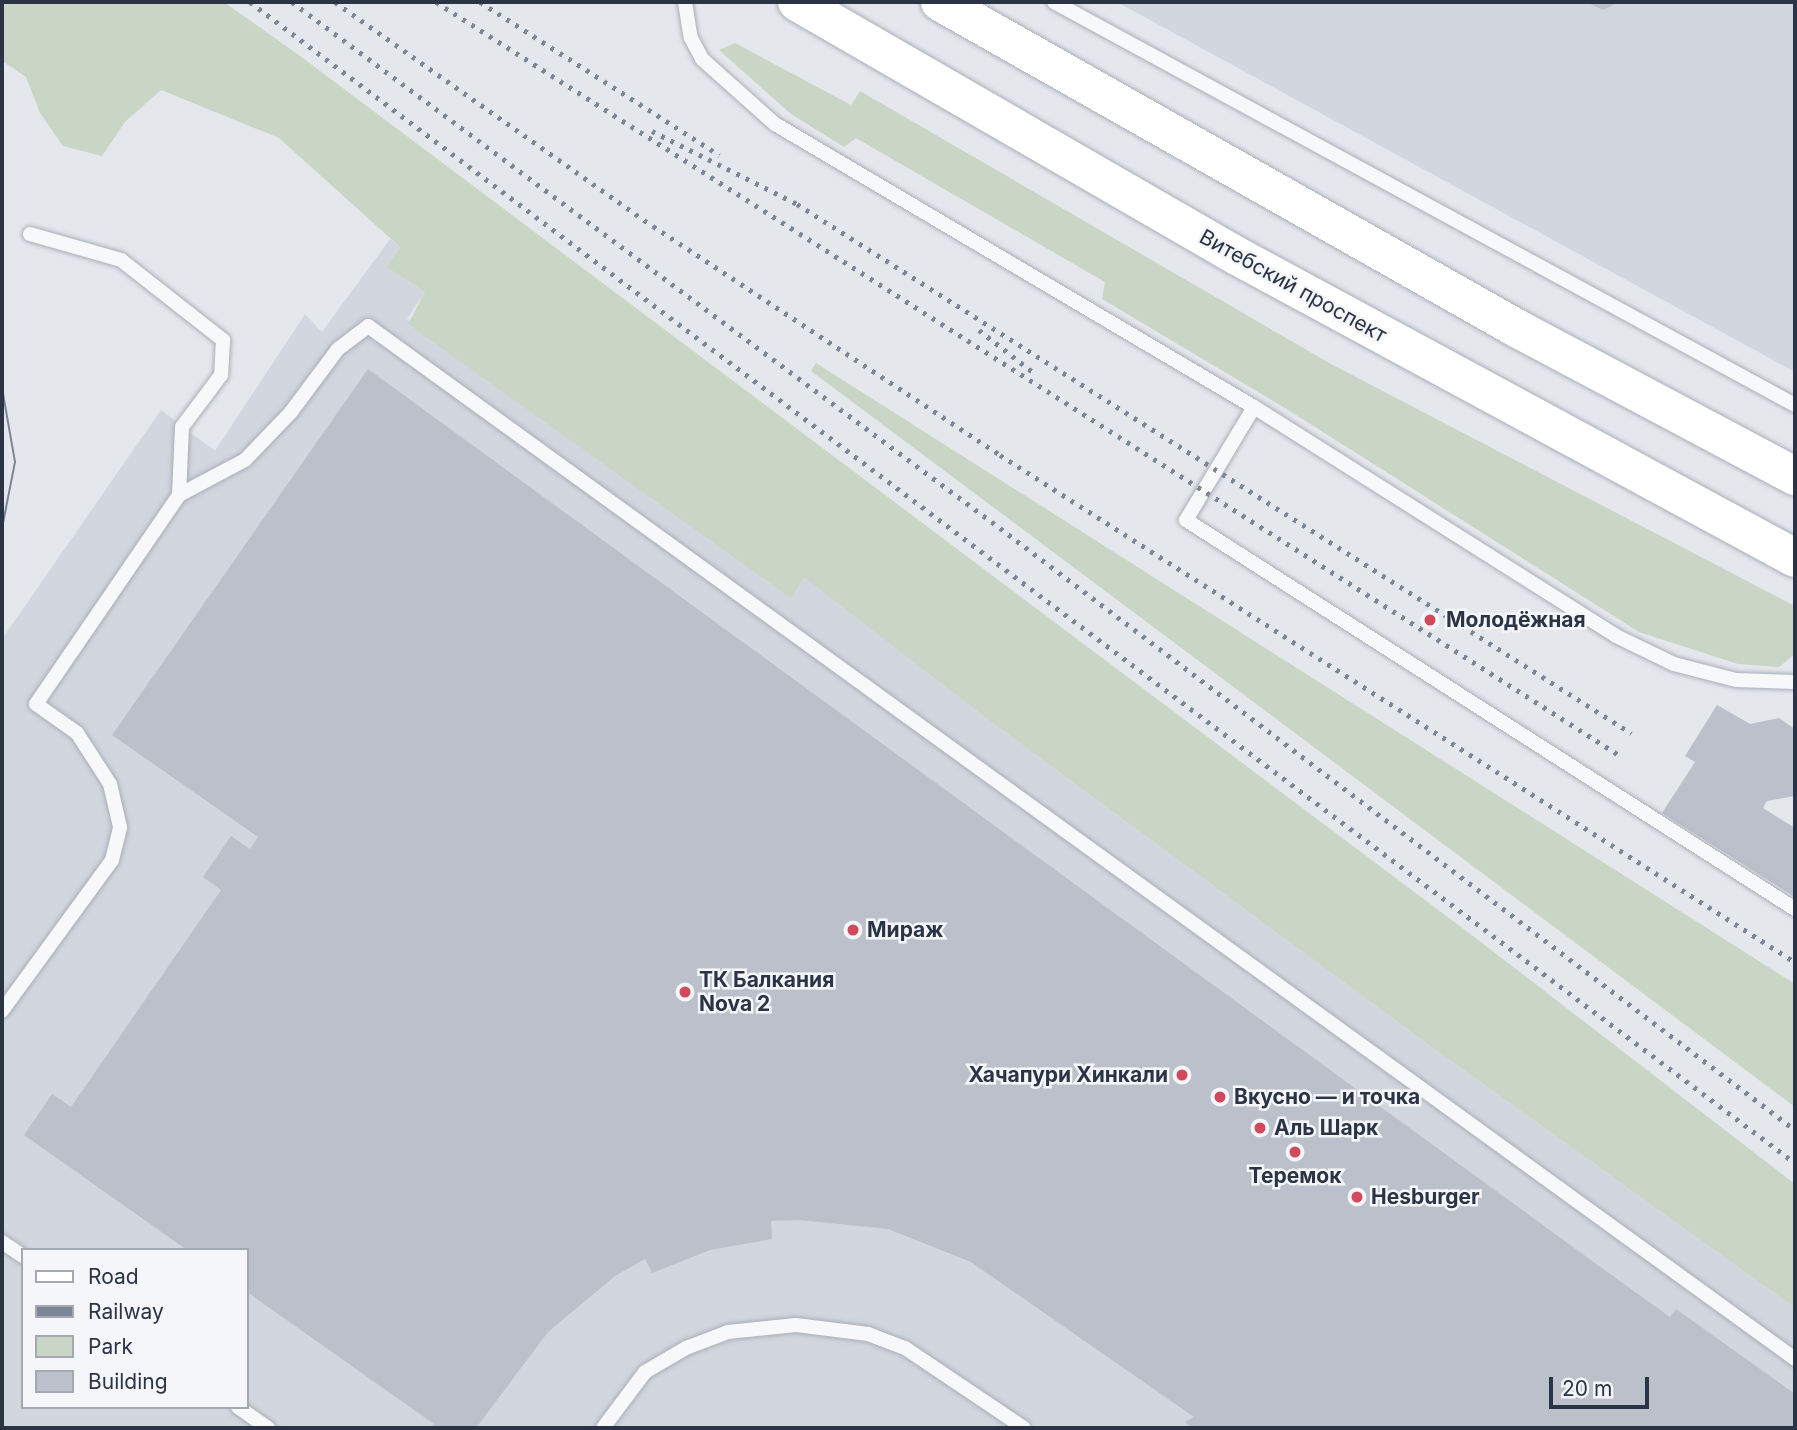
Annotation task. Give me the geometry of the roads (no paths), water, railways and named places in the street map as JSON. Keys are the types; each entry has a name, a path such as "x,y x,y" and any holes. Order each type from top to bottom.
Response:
{"main road":[{"name":"Витебский проспект","path":"797,2 1237,256 1795,558"},
{"path":"940,2 1338,228 1795,477"}],"lane":[{"path":"685,2 691,38 702,58 739,96 775,124 1254,407 1616,636 1685,667 1736,680 1795,682"},
{"path":"1054,2 1795,405"},
{"path":"30,234 121,260 223,340 220,375 182,426 179,495"},
{"path":"2,1011 112,860 120,827 110,785 77,733 36,704 179,495 245,460 291,412 338,349 368,326 1795,1359"},
{"path":"1254,407 1186,520 1795,909"},
{"path":"2,1242 21,1255"},
{"path":"603,1428 645,1371 686,1348 759,1326 796,1325 877,1336 905,1348 1016,1426"},
{"path":"241,1409 268,1428"}],"tram line":[{"path":"2,388 15,462 2,528"}],"railway":[{"path":"250,2 1795,1163"},
{"path":"292,2 1000,528 1795,1130"},
{"path":"335,2 653,226 1000,455 1795,962"},
{"path":"436,2 1619,755"},
{"path":"480,2 719,155"},
{"path":"652,131 797,204 1631,733"},
{"path":"979,330 1034,373"}],"place":[{"name":"Молодёжная","path":"1430,620"},
{"name":"Мираж","path":"853,930"},
{"name":"ТК Балкания Nova 2","path":"685,992"},
{"name":"Хачапури Хинкали","path":"1182,1075"},
{"name":"Вкусно — и точка","path":"1220,1097"},
{"name":"Аль Шарк","path":"1260,1128"},
{"name":"Теремок","path":"1295,1152"},
{"name":"Hesburger","path":"1357,1197"}]}
